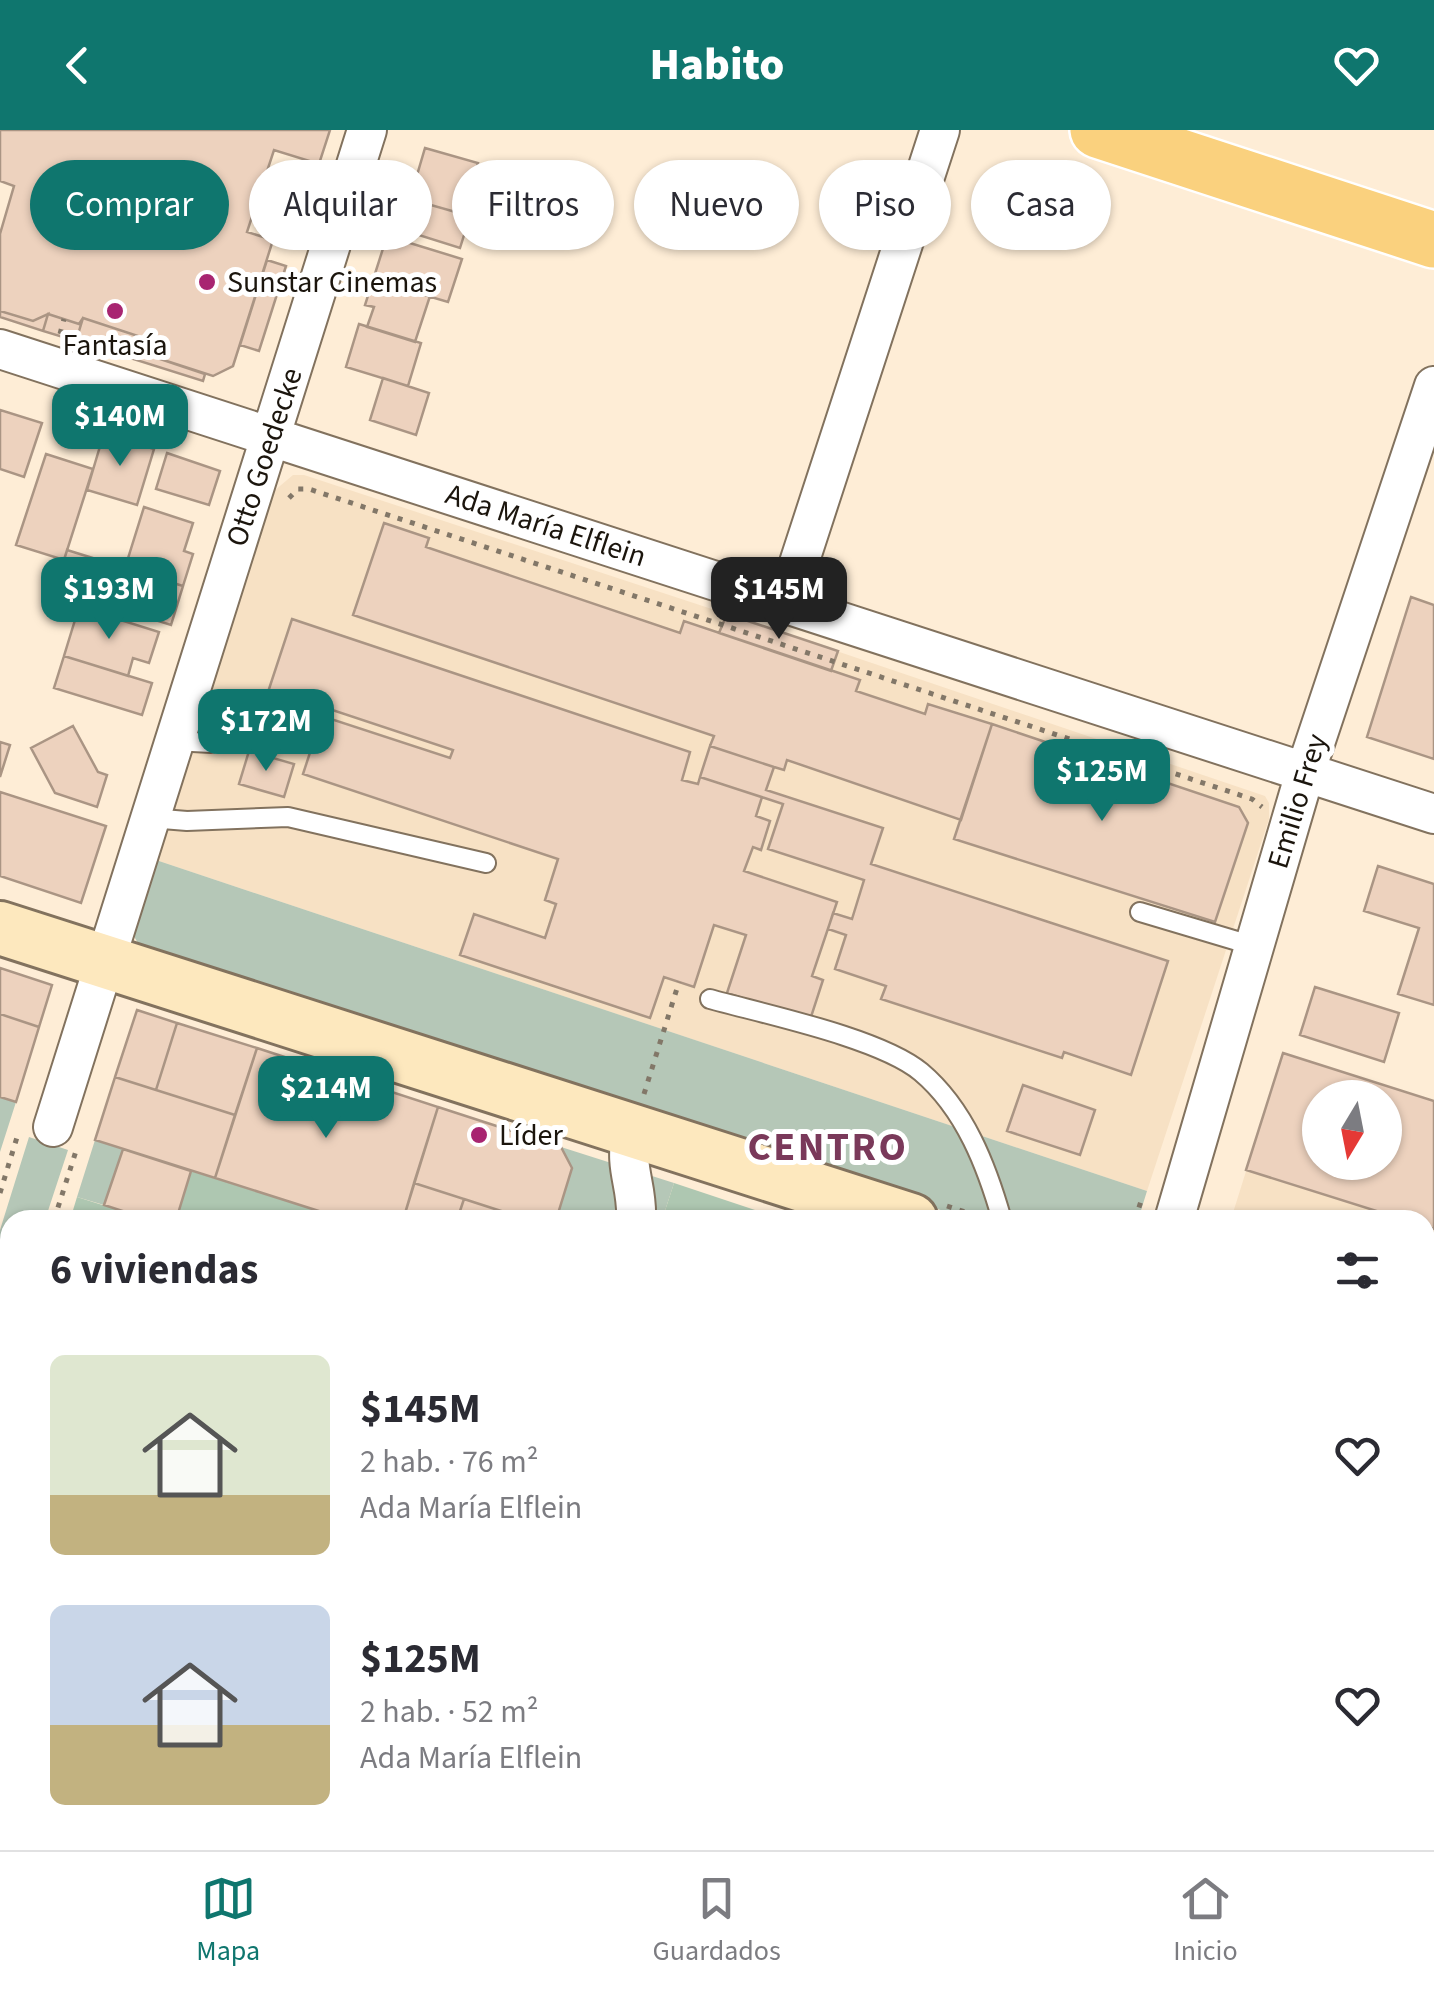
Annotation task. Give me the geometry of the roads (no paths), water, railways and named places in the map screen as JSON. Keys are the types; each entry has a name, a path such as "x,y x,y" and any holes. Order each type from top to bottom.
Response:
{"main road":[{"path":"1098,130 1434,240"},
{"path":"0,928 632,1130 919,1210"}],"street":[{"name":"Otto Goedecke","path":"52,1128 368,130"},
{"path":"786,603 940,130"},
{"name":"Ada María Elflein","path":"0,349 1434,814"},
{"name":"Emilio Frey","path":"1177,1210 1304,773 1434,386"},
{"path":"632,1130 628,1168 636,1210"}],"lane":[{"path":"174,741 211,743 277,725"},
{"path":"150,818 187,822 288,817 486,863"},
{"path":"1140,912 1254,946"},
{"path":"710,999 872,1047 920,1071 970,1134 998,1210"}],"place":[{"name":"Sunstar Cinemas","path":"207,282"},
{"name":"Fantasía","path":"115,311"},
{"name":"Líder","path":"479,1135"}],"district":[{"name":"CENTRO","path":"828,1146"}]}
